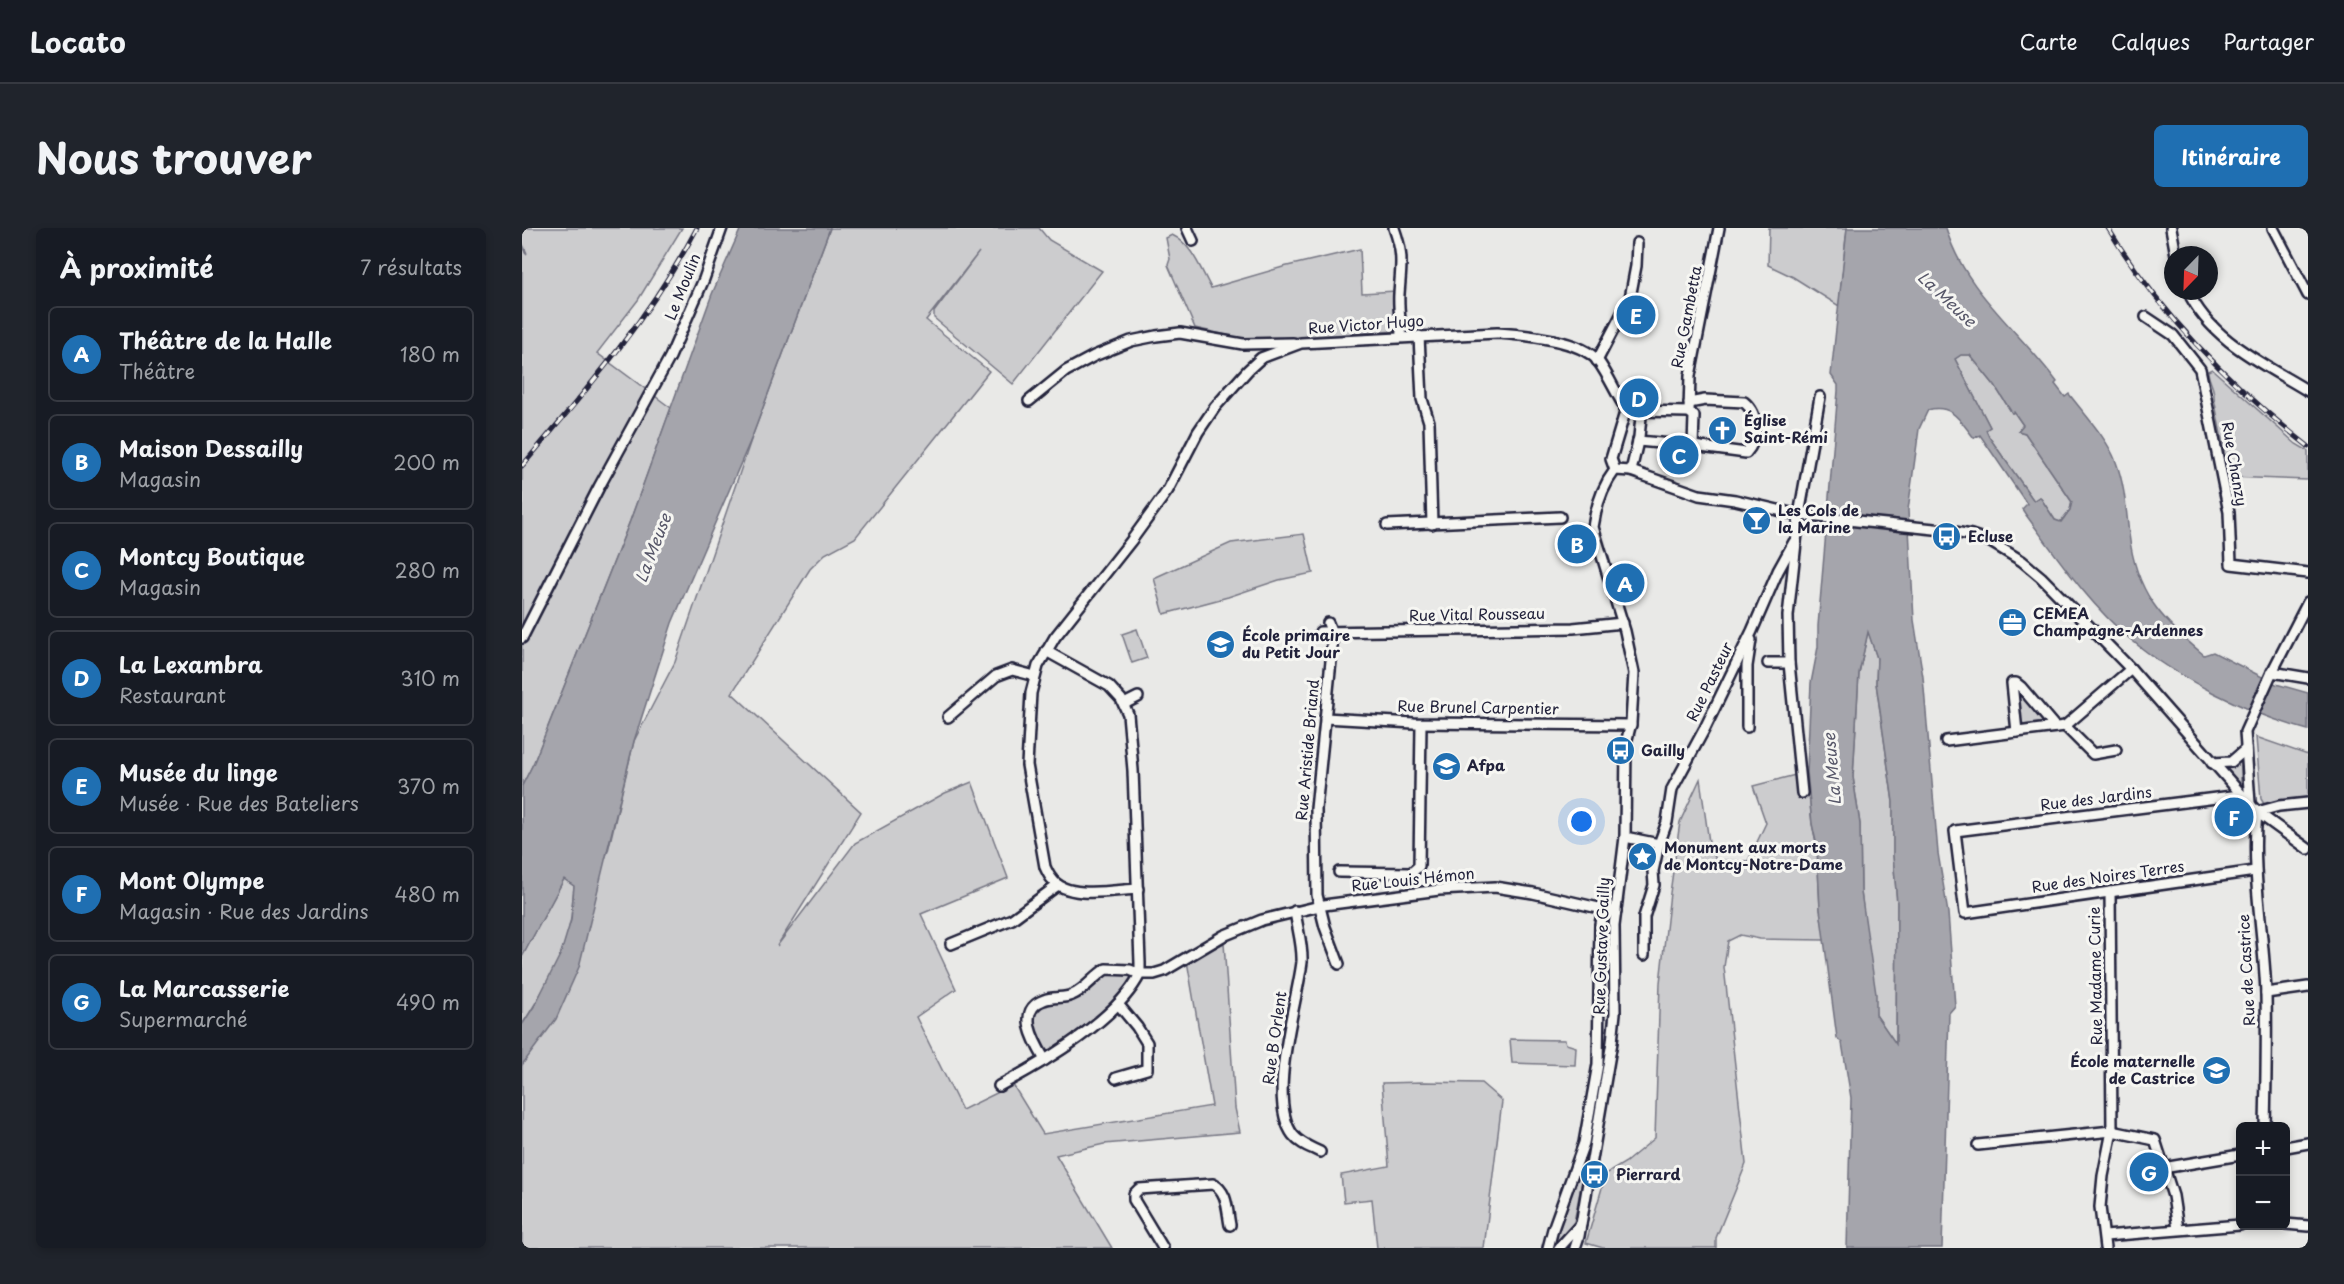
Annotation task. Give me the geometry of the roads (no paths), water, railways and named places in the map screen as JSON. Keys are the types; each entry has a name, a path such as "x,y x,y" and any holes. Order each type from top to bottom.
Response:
{"street":[{"name":"Le Moulin","path":"522,638 669,357 704,279 722,228"},
{"path":"1186,228 1193,241"},
{"path":"1394,228 1401,249 1402,271 1398,296 1401,337"},
{"name":"Rue Gambetta","path":"1693,446 1694,416 1689,407 1690,376 1719,228"},
{"path":"2171,228 2174,246"},
{"path":"2273,228 2308,295"},
{"path":"1597,361 1630,298 1636,266 1637,243"},
{"path":"2192,300 2214,328 2234,346 2308,392"},
{"name":"Rue Chanzy","path":"2146,317 2173,335 2200,369 2229,512 2231,564 2308,573"},
{"path":"1029,401 1066,371 1094,356 1131,341 1180,333 1243,344 1301,343"},
{"name":"Rue Victor Hugo","path":"1058,885 1052,880 1045,867 1027,765 1031,693 1035,676 1046,651 1168,490 1198,432 1215,407 1261,358 1301,343 1497,333 1525,335 1578,348 1588,353 1597,361 1626,409"},
{"path":"1419,336 1422,399 1429,422 1432,524"},
{"path":"1802,793 1789,663 1788,616 1799,515 1820,397"},
{"path":"1638,441 1746,453 1753,445 1757,432 1749,406 1744,402 1705,400 1689,407 1637,411 1626,409 1611,459 1623,470 1699,495 1799,515 1921,527 1971,535 1989,541 2022,561 2055,591 2131,669 2240,795 2257,812 2308,849"},
{"path":"1623,470 1638,441 1641,417 1637,411"},
{"name":"Rue Gustave Gailly","path":"1575,1248 1612,1042 1616,912 1625,837 1626,743 1631,725 1634,673 1623,622 1593,527 1602,491 1623,470"},
{"path":"1387,525 1560,517"},
{"name":"Rue Pasteur","path":"1644,955 1644,916 1654,885 1653,871 1667,822 1672,789 1752,631 1778,571 1797,538"},
{"path":"2250,803 2246,732 2271,674 2308,602"},
{"name":"Rue Vital Rousseau","path":"1320,633 1573,628 1623,622"},
{"path":"1328,623 1332,633"},
{"path":"1747,727 1747,666 1752,631"},
{"name":"Rue Aristide Briand","path":"1332,633 1316,809 1317,895 1339,964"},
{"path":"999,1086 1045,1060 1118,1004 1133,988 1140,974 1133,770 1128,714 1121,699 1109,687 1046,651"},
{"path":"1768,663 1789,663"},
{"path":"1946,741 2060,727 2131,669"},
{"path":"948,717 996,676 1012,670 1035,676"},
{"path":"2271,674 2308,678"},
{"path":"2017,732 2012,683 2021,687 2060,727 2092,754 2116,750"},
{"path":"1124,704 1138,697"},
{"name":"Rue Brunel Carpentier","path":"1325,718 1421,724 1631,725"},
{"path":"1339,872 1411,873 1419,866 1421,724"},
{"path":"2212,763 2231,762 2246,749"},
{"name":"Rue des Jardins","path":"1965,913 1954,831 2240,795"},
{"path":"2257,812 2279,806 2308,803"},
{"name":"Rue de Castrice","path":"2257,812 2254,837 2255,871 2266,993 2265,1122"},
{"path":"1625,837 1659,844"},
{"name":"Rue des Noires Terres","path":"1965,913 2255,871"},
{"path":"951,944 1012,919 1058,885 1077,892 1138,889"},
{"name":"Rue Louis Hémon","path":"1140,974 1154,974 1164,970 1223,936 1262,920 1320,905 1458,888 1495,887 1533,893 1616,912"},
{"name":"Rue Madame Curie","path":"2105,1248 2100,1207 2103,1176 2112,1131 2110,892"},
{"name":"Rue Gustave Gailly","path":"1548,1248 1584,1143 1598,1064 1600,932 1603,909"},
{"name":"Rue B Orlent","path":"1295,911 1302,959 1286,1043 1284,1115 1292,1134 1302,1144 1320,1152"},
{"path":"1045,1060 1033,1041 1029,1027 1029,1016 1035,1005 1043,1000 1071,996 1106,969 1130,970 1140,974"},
{"path":"2266,993 2308,987"},
{"path":"1116,1078 1146,1069 1147,1043 1137,1026 1118,1004"},
{"path":"1977,1145 2112,1131 2155,1140 2173,1196 2178,1229"},
{"path":"2290,1146 2308,1143"},
{"path":"2163,1168 2236,1156"},
{"path":"1163,1248 1134,1200 1134,1194 1139,1189 1213,1184 1220,1187 1224,1194 1230,1225"},
{"path":"1559,1248 1581,1224"},
{"path":"2290,1224 2306,1226 2308,1237"},
{"path":"2105,1236 2236,1225"}],"water":[{"name":"La Meuse","path":"741,228 830,228 752,437 672,623 634,741 579,967 556,1019 522,1065 522,1025 535,1005 561,953 571,920 574,886 564,879 522,957 522,786 534,762 630,521 712,294"},
{"name":"La Meuse","path":"1847,228 1946,228 1954,251 1979,291 2042,363 2065,397 2069,394 2107,444 2116,462 2121,480 2132,554 2137,572 2144,588 2163,616 2204,655 2213,652 2276,684 2308,693 2308,730 2262,714 2214,693 2148,653 2100,610 2062,564 2022,509 2027,504 1980,435 1974,438 1960,420 1950,412 1943,409 1928,410 1919,429 1908,510 1914,620 1923,677 1938,853 1948,913 1955,1006 1949,1013 1942,1248 1847,1248 1851,1098 1842,1043 1837,1038 1820,909 1817,846 1812,824 1807,772 1811,683 1818,647 1838,391 1838,385 1831,375","holes":["1961,355 1970,355 1995,386 2012,413 2014,412 2023,425 2018,431 2025,433 2072,502 2070,510 2061,522 2055,520 2040,497 2034,501 1989,437 1986,430 1990,427 1955,359","1868,632 1877,658 1876,683 1893,802 1893,855 1897,903 1896,1044 1876,1015 1876,994 1861,892 1860,824 1853,777 1859,673"]}],"waterway":[{"path":"522,244 526,253"}],"railway":[{"path":"522,466 616,352 659,292 697,228"},
{"path":"2108,228 2150,290 2198,346 2251,398 2308,446"}],"place":[{"name":"Musée du linge","path":"1636,315"},
{"name":"La Lexambra","path":"1639,398"},
{"name":"Église Saint-Rémi","path":"1723,430"},
{"name":"Montcy Boutique","path":"1679,455"},
{"name":"Les Cols de la Marine","path":"1757,520"},
{"name":"Ecluse","path":"1947,537"},
{"name":"Maison Dessailly","path":"1577,544"},
{"name":"Théâtre de la Halle","path":"1625,583"},
{"name":"CEMEA Champagne-Ardennes","path":"2012,623"},
{"name":"École primaire du Petit Jour","path":"1221,645"},
{"name":"Gailly","path":"1620,751"},
{"name":"Afpa","path":"1446,766"},
{"name":"Mont Olympe","path":"2234,817"},
{"name":"Monument aux morts de Montcy-Notre-Dame","path":"1643,857"},
{"name":"École maternelle de Castrice","path":"2216,1071"},
{"name":"La Marcasserie","path":"2149,1172"},
{"name":"Pierrard","path":"1595,1175"}]}
